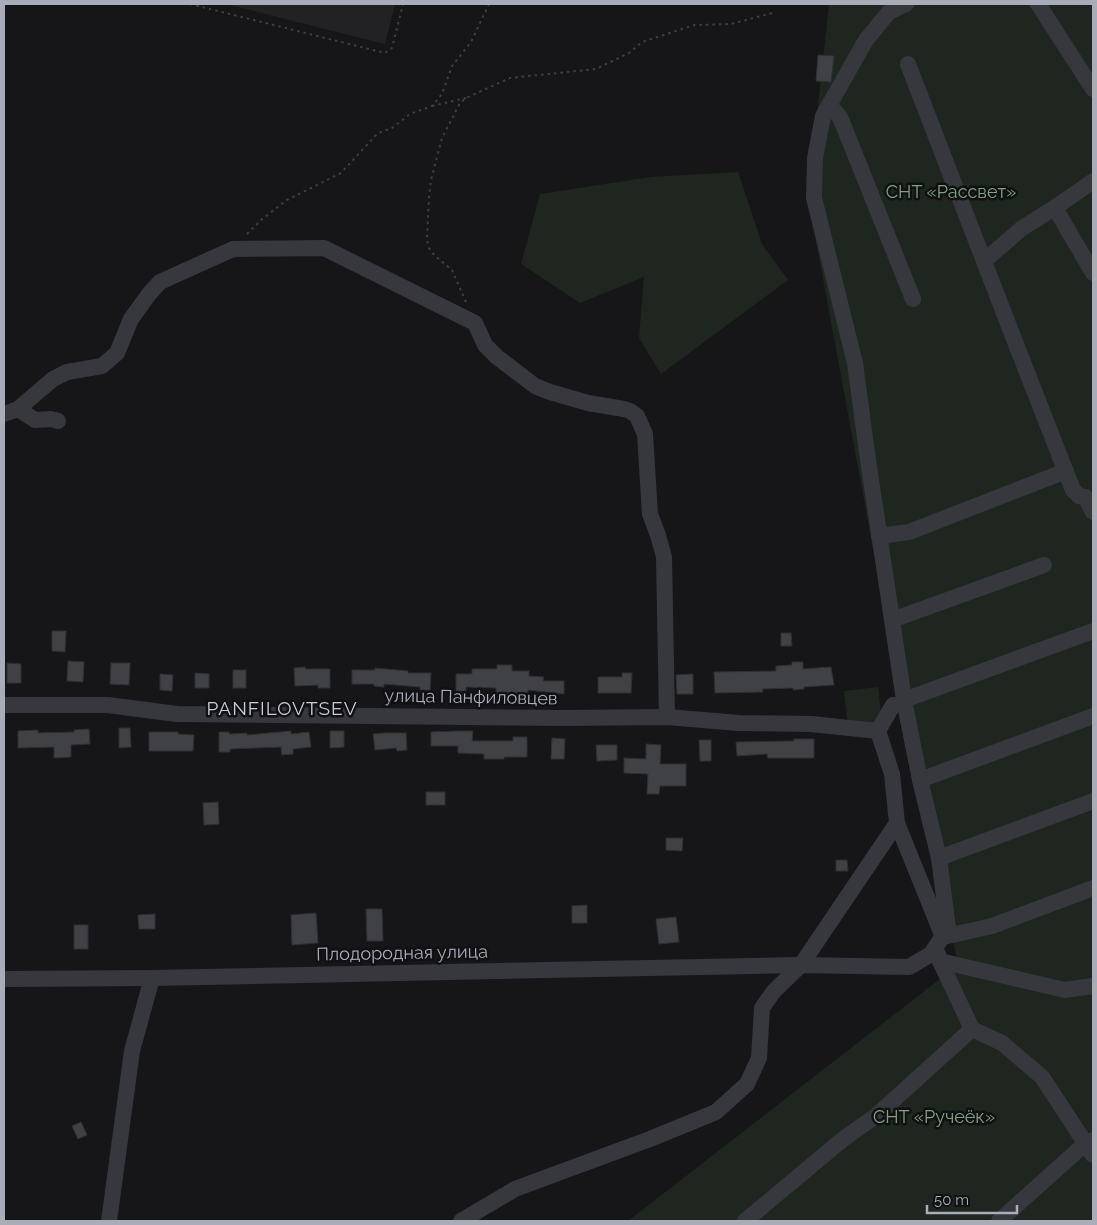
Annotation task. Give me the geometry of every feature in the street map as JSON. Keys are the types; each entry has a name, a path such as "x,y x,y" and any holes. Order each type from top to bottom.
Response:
{"street":[{"path":"906,4 889,12 866,40 823,116 815,158 814,198 855,363 892,620 898,703 920,780 939,858 948,928 940,948"},
{"path":"1038,4 1093,89"},
{"path":"908,64 1073,490 1079,496 1091,501"},
{"path":"830,105 840,117 913,299"},
{"path":"984,261 1021,229 1093,181"},
{"path":"1055,208 1093,273"},
{"path":"11,411 67,372 102,366 117,353 132,319 149,294 160,282 233,249 324,248 475,323 485,345 496,357 535,386 588,403 624,408 637,416 645,434 650,514 664,557 667,717"},
{"path":"11,411 36,420 51,419 58,421"},
{"path":"880,536 909,532 1066,471"},
{"path":"892,620 1044,565"},
{"path":"999,1221 1091,1146 1042,1077 1002,1043 972,1029 940,948 896,823 892,774 878,731 898,703 1093,631"},
{"name":"улица Панфиловцев","path":"4,705 108,705 177,714 553,718 667,717 739,723 811,724 878,731"},
{"path":"920,780 1093,716"},
{"path":"939,858 1093,801"},
{"path":"461,1221 515,1189 650,1139 716,1112 747,1084 759,1058 762,1008 774,991 801,966 896,823"},
{"path":"940,948 1093,888"},
{"path":"940,948 1065,990 1093,986"},
{"name":"Плодородная улица","path":"4,979 801,966 909,968 940,948"},
{"path":"108,1221 132,1052 152,978"},
{"path":"745,1221 842,1140 876,1115 972,1029"}],"path":[{"path":"190,4 385,53 392,48 403,4"},
{"path":"432,106 442,94 452,66 471,42 489,4"},
{"path":"233,249 262,219 287,200 341,173 378,133 392,128 410,114 432,106 466,98 510,78 596,69 629,53 642,42 695,25 730,24 776,12"},
{"path":"466,98 460,104 442,138 428,196 427,240 434,255 446,264 456,277 475,323"}],"shaded area":[{"path":"226,4 395,4 385,44"}],"green space":[{"name":"СНТ «Рассвет»","path":"829,4 1093,4 1093,1221 628,1221 958,965 953,941 944,931 808,198"},
{"path":"738,172 762,244 788,280 661,374 639,338 644,277 580,303 521,264 540,194 651,177"},
{"path":"878,687 882,722 848,726 844,691"}],"building":[{"path":"818,55 834,56 831,82 816,81"},
{"path":"52,631 66,631 65,652 52,651"},
{"path":"781,633 791,633 792,646 781,646"},
{"path":"68,661 84,662 83,682 67,681"},
{"path":"792,662 803,662 803,669 831,667 834,685 804,687 804,689 793,690 793,688 762,689 763,692 715,693 714,672 776,671 776,666 792,665"},
{"path":"7,663 21,664 21,683 7,683"},
{"path":"111,663 130,663 129,685 110,684"},
{"path":"497,665 512,665 512,671 529,671 529,676 544,677 543,681 564,681 564,694 528,690 528,693 496,694 496,688 466,687 466,691 456,691 456,674 472,674 472,669 497,669"},
{"path":"305,667 305,669 330,669 330,688 318,688 318,685 295,686 294,668"},
{"path":"375,668 408,671 408,673 431,673 430,690 420,690 420,687 384,684 384,687 374,686 374,684 352,684 352,670 375,670"},
{"path":"233,670 246,670 246,688 233,688"},
{"path":"195,673 209,674 209,688 195,688"},
{"path":"622,673 632,673 631,693 598,693 598,677 622,677"},
{"path":"160,674 173,675 172,691 160,690"},
{"path":"693,674 693,694 677,694 676,675"},
{"path":"119,728 130,728 131,747 119,748"},
{"path":"89,729 90,744 71,745 71,757 54,758 54,747 18,748 18,731 38,730 38,733 74,732 74,730"},
{"path":"291,731 291,734 309,732 311,747 293,749 293,754 282,755 281,747 230,749 230,752 219,752 219,732 229,732 229,734 247,733 247,735"},
{"path":"330,731 344,731 344,747 330,748"},
{"path":"473,731 472,741 513,741 513,737 527,737 527,757 484,759 484,754 458,753 458,746 431,746 431,732"},
{"path":"149,732 178,732 178,734 194,735 193,751 149,751"},
{"path":"406,733 407,750 397,751 396,748 375,750 373,734"},
{"path":"552,738 565,739 564,759 551,759"},
{"path":"794,739 814,739 814,758 768,758 767,754 737,756 736,742 794,741"},
{"path":"699,740 711,740 711,761 700,761"},
{"path":"646,744 661,745 660,764 686,764 686,786 660,786 659,794 647,794 648,774 624,773 624,758 646,759"},
{"path":"596,745 617,745 617,760 597,761"},
{"path":"426,792 445,792 445,805 426,805"},
{"path":"218,802 219,824 204,825 203,803"},
{"path":"666,838 683,838 682,851 666,850"},
{"path":"836,860 847,860 848,871 836,871"},
{"path":"587,905 587,923 572,923 572,906"},
{"path":"366,909 382,909 383,941 367,941"},
{"path":"316,913 318,943 292,945 291,915"},
{"path":"155,914 155,929 139,929 138,915"},
{"path":"676,917 679,942 659,944 656,919"},
{"path":"74,925 88,925 88,949 74,949"},
{"path":"81,1122 87,1135 78,1139 72,1126"}],"district":[{"name":"PANFILOVTSEV","path":"282,708"}],"park label":[{"name":"СНТ «Ручеёк»","path":"934,1117"}]}
